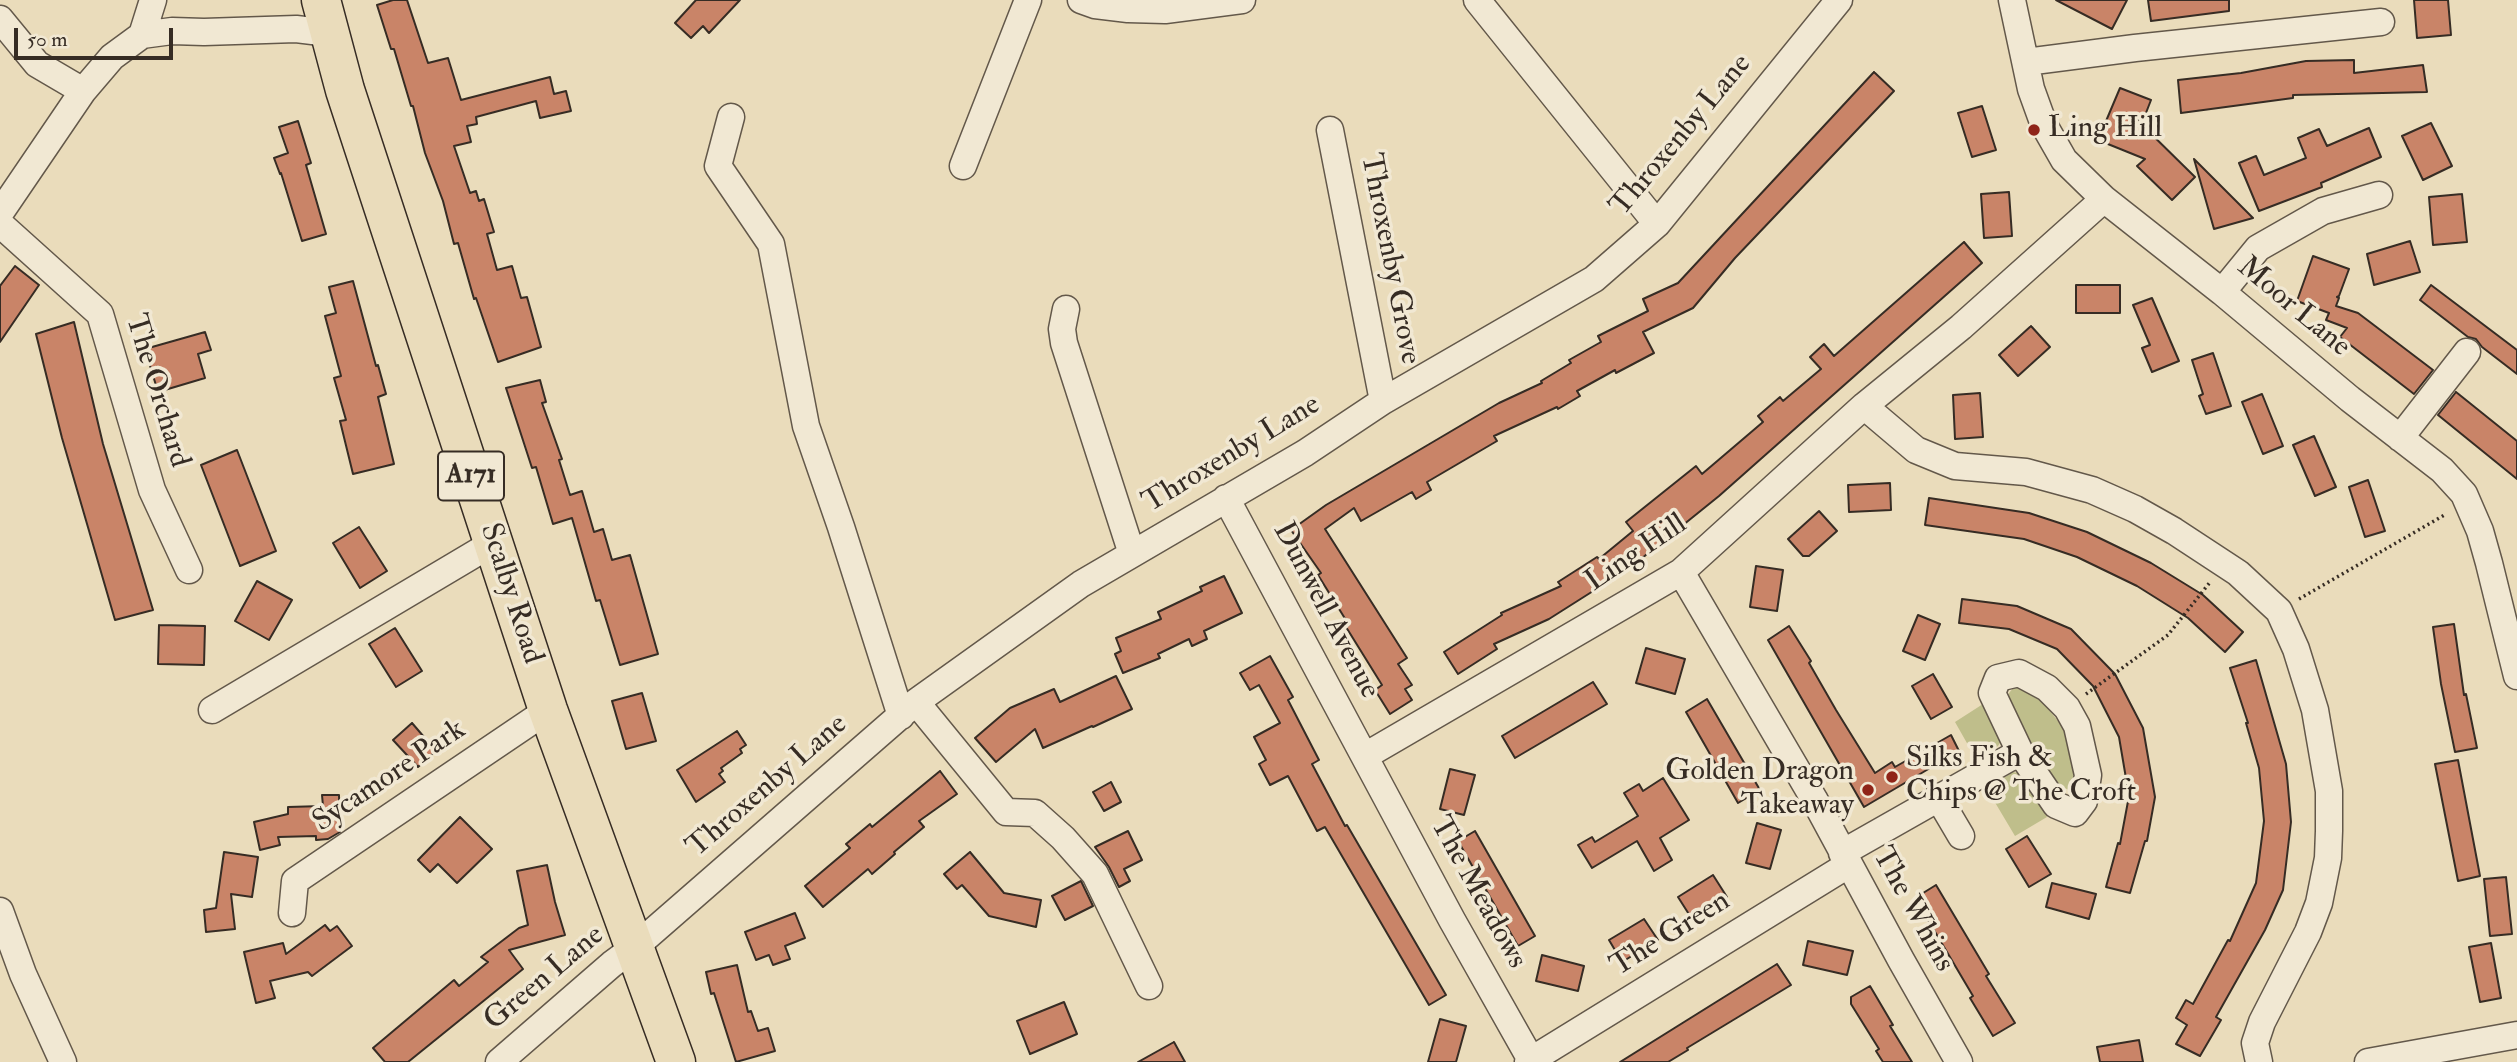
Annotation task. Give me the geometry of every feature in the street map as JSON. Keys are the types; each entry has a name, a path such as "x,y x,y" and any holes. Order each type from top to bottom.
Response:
{"highway":[{"name":"Scalby Road","path":"325,16 345,90 548,710 676,1062"}],"street":[{"path":"142,35 153,0"},
{"path":"963,166 1028,0"},
{"path":"1081,0 1095,5 1128,9 1165,10 1199,3 1242,0"},
{"path":"1477,0 1657,224"},
{"name":"Throxenby Lane","path":"635,947 909,709 1081,584 1305,453 1383,401 1594,279 1657,224 1839,0"},
{"name":"Moor Lane","path":"2012,0 2031,89 2044,125 2064,160 2104,199 2442,470 2464,494 2480,531 2517,676"},
{"path":"0,213 83,91 112,57 142,35 172,31 296,30 325,16"},
{"path":"0,19 37,64 83,91"},
{"path":"2026,62 2383,20"},
{"path":"731,117 719,166 771,244 806,426 909,709 1006,812 1035,813 1063,838 1095,874 1149,986"},
{"name":"Throxenby Grove","path":"1330,130 1383,401"},
{"path":"2222,292 2258,248 2323,211 2383,195"},
{"name":"Ling Hill","path":"1365,756 1681,572 1864,406 1961,327 2104,199"},
{"name":"The Orchard","path":"0,224 100,314 152,490 189,570"},
{"path":"1066,309 1062,329 1064,343 1132,554"},
{"path":"2400,438 2467,352"},
{"path":"1864,406 1916,450 1955,466 2026,472 2092,490 2135,509 2224,563 2279,611 2296,649 2315,710 2329,791 2328,858 2319,903 2308,932 2262,1022 2255,1043 2259,1062"},
{"name":"Dunwell Avenue","path":"1226,498 1365,756"},
{"path":"212,710 493,542"},
{"name":"The Whins","path":"1681,572 1814,799 1959,1062"},
{"path":"2019,673 2047,688 2067,708 2077,726 2088,775 2084,801 2075,813 2056,806 2020,752 1992,693 1998,678 2019,673"},
{"name":"Sycamore Park","path":"292,913 292,873 548,710"},
{"name":"The Green","path":"1530,1061 1938,797 2020,752"},
{"name":"The Meadows","path":"1365,756 1530,1061"},
{"path":"1938,797 1961,836"},
{"path":"0,911 23,974 63,1062"},
{"name":"Green Lane","path":"499,1062 635,947"},
{"path":"2368,1062 2517,1035"}],"path":[{"path":"2279,611 2467,502"},
{"path":"2077,701 2168,635 2224,563"}],"shaded area":[{"path":"2015,686 2024,687 2042,701 2073,740 2077,785 2069,790 2053,783 2011,709 2008,702 2009,693"},
{"path":"1983,704 2001,741 1998,746 1976,759 1955,722"},
{"path":"2013,772 2022,774 2047,817 2015,836 1987,789"}],"building":[{"path":"393,0 407,0 428,63 448,58 461,100 550,77 554,94 566,91 571,111 540,118 536,101 476,117 477,124 467,126 471,142 454,146 470,193 476,191 479,201 484,199 494,232 487,234 497,270 512,266 521,298 527,297 541,347 498,362 476,298 474,299 458,243 454,244 413,106 377,5"},
{"path":"696,0 740,0 709,33 703,26 691,38 675,23"},
{"path":"2056,0 2127,0 2112,29"},
{"path":"2148,0 2229,0 2229,11 2151,21"},
{"path":"2414,0 2448,0 2451,35 2417,38"},
{"path":"2354,60 2354,73 2423,65 2427,92 2293,95 2293,98 2181,113 2178,80 2241,73 2306,61"},
{"path":"1874,72 1894,91 1735,258 1693,308 1643,332 1654,353 1577,391 1580,396 1558,409 1557,407 1494,436 1497,441 1427,482 1431,490 1416,499 1412,492 1361,521 1354,508 1325,529 1407,658 1398,664 1412,685 1405,689 1412,700 1390,714 1375,690 1382,685 1346,627 1349,625 1318,575 1321,573 1291,530 1326,505 1499,403 1542,383 1541,381 1571,363 1569,360 1601,342 1598,336 1648,311 1643,299 1678,283"},
{"path":"2120,88 2151,100 2144,118 2136,119 2195,177 2172,200 2137,166 2145,159 2098,140"},
{"path":"1982,106 1996,150 1972,157 1958,113"},
{"path":"298,121 311,163 306,165 326,234 302,241 274,158 288,153 279,127"},
{"path":"2431,123 2452,166 2423,180 2402,136"},
{"path":"2369,128 2381,157 2321,183 2322,187 2259,211 2239,163 2256,156 2264,175 2306,158 2298,138 2319,129 2327,146"},
{"path":"2194,159 2253,218 2214,229"},
{"path":"2009,192 2012,236 1984,238 1981,194"},
{"path":"2462,194 2467,242 2433,245 2429,197"},
{"path":"2410,241 2420,272 2374,285 2367,254"},
{"path":"1964,242 1982,263 1719,496 1631,567 1549,619 1494,644 1497,649 1458,674 1444,652 1502,615 1501,613 1561,586 1558,582 1597,557 1599,559 1633,531 1626,522 1696,466 1702,474 1763,422 1758,416 1780,397 1783,401 1821,369 1810,357 1824,344 1834,356"},
{"path":"2313,256 2349,269 2336,306 2358,313 2433,370 2414,394 2340,337 2347,328 2326,320 2329,313 2297,301"},
{"path":"15,266 39,285 0,342 0,286"},
{"path":"353,281 386,394 378,397 394,464 353,474 340,421 346,420 334,378 341,376 325,316 336,313 329,287"},
{"path":"2076,285 2120,285 2120,313 2076,313"},
{"path":"2431,285 2517,350 2517,374 2482,347 2476,339 2468,337 2420,300"},
{"path":"2152,298 2179,361 2152,372 2142,348 2150,345 2133,305"},
{"path":"74,322 103,444 153,610 115,620 62,438 36,334"},
{"path":"2031,326 2050,347 2018,376 1999,355"},
{"path":"205,332 211,350 198,354 205,378 158,392 145,349"},
{"path":"2213,353 2231,406 2206,414 2199,396 2203,394 2192,360"},
{"path":"540,380 546,402 542,403 562,459 559,460 570,495 582,491 594,532 603,529 612,560 630,555 658,654 620,665 600,600 596,601 572,518 553,524 536,467 532,468 506,388"},
{"path":"2456,392 2517,441 2517,479 2438,415"},
{"path":"1980,393 1983,437 1955,439 1953,395"},
{"path":"2262,394 2283,446 2263,454 2242,402"},
{"path":"2314,436 2336,487 2315,496 2293,445"},
{"path":"237,450 276,551 240,566 201,465"},
{"path":"2368,480 2385,531 2365,537 2349,487"},
{"path":"1890,483 1891,510 1849,512 1848,485"},
{"path":"1929,498 2029,513 2087,532 2151,563 2203,595 2243,632 2225,652 2188,618 2137,586 2077,557 2024,539 1925,525"},
{"path":"1819,511 1837,531 1809,556 1803,556 1788,539"},
{"path":"359,527 387,571 360,588 333,543"},
{"path":"1756,566 1783,570 1777,611 1750,607"},
{"path":"1224,576 1242,613 1204,631 1207,639 1192,646 1189,639 1158,654 1160,658 1123,673 1115,654 1121,651 1116,638 1161,619 1158,612 1202,591 1200,587"},
{"path":"257,581 292,600 269,640 235,621"},
{"path":"1962,599 2017,606 2071,629 2115,674 2143,728 2155,797 2147,841 2130,893 2106,887 2118,843 2120,844 2129,796 2119,737 2093,686 2057,649 2009,629 1959,623"},
{"path":"1918,615 1940,624 1925,660 1903,651"},
{"path":"2454,624 2464,695 2466,694 2477,748 2455,752 2433,627"},
{"path":"159,625 205,626 204,665 158,664"},
{"path":"1789,626 1875,773 1892,762 1895,767 1951,735 1959,751 1864,807 1768,640"},
{"path":"395,628 422,671 396,687 369,644"},
{"path":"1646,648 1685,659 1675,694 1636,683"},
{"path":"1270,656 1293,697 1288,700 1319,760 1312,764 1345,826 1347,825 1446,995 1429,1005 1325,827 1317,831 1288,776 1270,785 1259,764 1266,760 1254,737 1280,723 1259,685 1250,690 1240,673"},
{"path":"2256,660 2286,764 2291,822 2283,890 2265,930 2216,1017 2221,1020 2200,1056 2176,1044 2187,1025 2176,1018 2186,1000 2193,1004 2228,940 2230,941 2256,883 2264,821 2259,768 2230,668"},
{"path":"1933,674 1952,707 1931,719 1912,686"},
{"path":"1116,676 1132,709 1093,727 1043,748 1035,729 996,762 975,738 1010,708 1054,689 1060,702"},
{"path":"1593,682 1607,704 1515,758 1502,736"},
{"path":"642,693 656,741 626,749 612,701"},
{"path":"1707,699 1760,790 1738,803 1686,712"},
{"path":"412,723 436,751 418,767 393,740"},
{"path":"737,731 746,745 740,749 742,753 721,768 723,771 719,774 725,782 696,802 677,770"},
{"path":"2458,760 2480,876 2458,881 2435,764"},
{"path":"1450,769 1475,775 1464,815 1440,809"},
{"path":"940,771 957,794 919,821 924,827 872,874 868,869 823,907 805,886 850,848 846,844 870,824 872,827"},
{"path":"1663,778 1689,820 1660,838 1672,860 1654,871 1637,841 1592,868 1578,845 1592,837 1595,842 1638,816 1624,793 1639,784 1643,791"},
{"path":"1111,782 1121,802 1104,811 1093,792"},
{"path":"322,795 339,795 340,832 328,839 316,840 316,836 278,837 280,845 260,850 254,822 288,814 288,807 323,806"},
{"path":"460,817 492,849 457,883 438,864 430,872 418,860"},
{"path":"1757,823 1781,830 1770,869 1746,863"},
{"path":"1128,831 1142,860 1124,869 1130,881 1119,887 1095,847"},
{"path":"1475,831 1535,936 1518,946 1458,841"},
{"path":"2027,836 2051,874 2029,887 2006,849"},
{"path":"224,852 258,857 252,897 231,894 235,929 206,932 204,910 216,908"},
{"path":"970,852 1004,893 1041,900 1036,927 989,916 962,885 957,889 944,874"},
{"path":"547,865 565,935 509,950 523,969 408,1062 385,1062 373,1048 454,980 459,986 488,962 481,957 519,928 528,925 517,871"},
{"path":"1713,875 1727,897 1692,919 1678,897"},
{"path":"2506,877 2512,934 2490,936 2484,879"},
{"path":"1081,881 1093,906 1065,920 1052,896"},
{"path":"2052,883 2096,894 2089,919 2046,907"},
{"path":"1936,885 2015,1023 1993,1036 1970,998 1973,996 1915,898"},
{"path":"795,913 805,938 785,946 790,959 773,965 769,955 756,960 745,932"},
{"path":"1644,919 1658,940 1622,962 1609,940"},
{"path":"325,925 330,931 337,926 352,946 312,976 308,972 270,981 275,998 256,1003 244,952 283,943 286,954"},
{"path":"1808,941 1853,951 1847,975 1803,965"},
{"path":"2491,943 2501,998 2480,1002 2469,947"},
{"path":"1542,955 1584,966 1578,991 1536,981"},
{"path":"1777,964 1791,985 1687,1048 1688,1050 1668,1062 1620,1062"},
{"path":"737,965 748,1012 751,1011 758,1031 768,1028 775,1051 736,1062 714,993 711,994 706,972"},
{"path":"1870,986 1912,1062 1883,1062 1876,1051 1879,1049 1851,1004 1851,997"},
{"path":"1064,1002 1077,1034 1030,1054 1017,1021"},
{"path":"1440,1019 1466,1026 1456,1062 1428,1062"},
{"path":"2139,1040 2143,1062 2100,1062 2097,1047"},
{"path":"1174,1042 1185,1062 1138,1062"}],"place":[{"name":"Ling Hill","path":"2034,130"},
{"name":"Silks Fish & Chips @ The Croft","path":"1892,777"},
{"name":"Golden Dragon Takeaway","path":"1868,790"}]}
